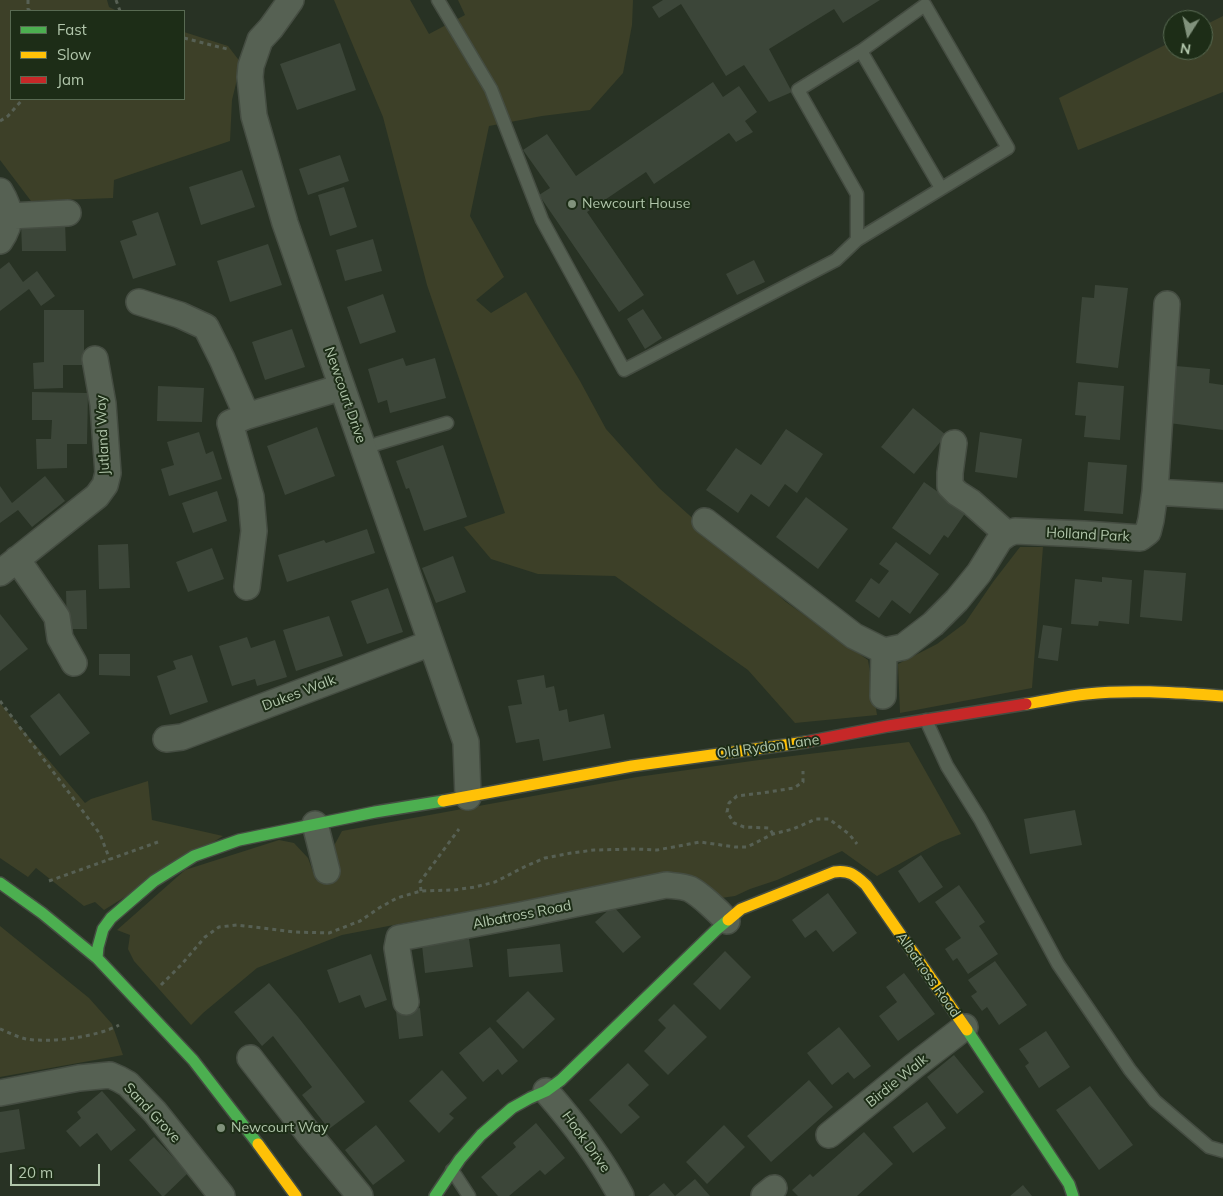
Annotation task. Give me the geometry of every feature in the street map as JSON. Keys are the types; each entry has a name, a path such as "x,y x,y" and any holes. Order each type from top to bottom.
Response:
{"street":[{"name":"Newcourt Drive","path":"291,0 260,40 251,66 250,77 254,116 286,223 466,742 468,797"},
{"path":"0,191 7,202 10,216 7,228 0,241"},
{"path":"10,216 68,213"},
{"path":"139,302 180,315 206,327 246,416"},
{"name":"Holland Park","path":"1007,534 1015,531 1140,538 1148,532 1155,492 1167,304"},
{"name":"Jutland Way","path":"74,663 60,638 57,617 8,566 96,496 105,485 108,473 103,404 95,359"},
{"path":"248,587 254,531 251,497 230,423 246,416 342,387"},
{"path":"706,521 854,636 884,651 903,647 933,624 957,600 979,573 1000,539 1007,534 950,486 954,443"},
{"path":"1155,492 1223,496"},
{"name":"Dukes Walk","path":"166,739 182,737 431,643"},
{"path":"883,696 884,651"},
{"name":"Old Rydon Lane","path":"97,958 103,930 121,908 154,881 194,856 239,840 376,812 468,797 632,766 801,743 926,720 1088,694 1157,692 1223,696"},
{"path":"315,824 327,871"},
{"name":"Albatross Road","path":"435,1196 460,1158 481,1135 512,1108 546,1091 561,1080 727,921 741,910 834,872 843,871 854,874 866,885 1069,1184 1073,1196"},
{"path":"0,883 42,913 97,958 193,1060 254,1137 296,1196"},
{"name":"Albatross Road","path":"406,1002 397,948 399,938 469,926 666,886 690,889 727,921"},
{"name":"Birdie Walk","path":"829,1135 964,1027"},
{"path":"250,1058 360,1196"},
{"name":"Sand Grove","path":"0,1093 79,1078 110,1075 119,1079 128,1084 155,1112 222,1196"},
{"name":"Hook Drive","path":"546,1091 561,1108 610,1175 621,1196"}],"lane":[{"path":"438,0 491,90 542,220 624,370 836,260 857,240 1008,148 925,5 861,51 798,90 857,194 857,240"},
{"path":"861,51 941,188"},
{"path":"363,448 447,423"},
{"path":"926,720 946,766 980,819 1058,964 1130,1070 1155,1101 1209,1147 1223,1151"},
{"path":"452,1170 469,1196"}],"path":[{"path":"185,38 227,50 251,66"},
{"path":"0,121 8,116 22,100"},
{"path":"0,701 100,834 110,860"},
{"path":"773,834 769,828 744,827 734,823 727,812 729,803 737,796 794,788 803,782 801,743"},
{"path":"421,891 420,882 466,817 468,797"},
{"path":"161,985 182,965 205,937 219,927 237,926 295,932 329,933 360,921 379,908 410,893 481,886 494,882 545,858 570,853 636,849 658,850 700,842 747,847 773,834 793,829 816,819 829,819 848,834 859,846"},
{"path":"0,1029 24,1038 46,1040 76,1037 99,1032 112,1029 124,1023"}],"green space":[{"path":"0,0 107,0 109,7 115,10 10,10 10,100 185,100 185,32 228,46 241,63 232,100 230,141 114,180 113,198 31,201 0,160"},
{"path":"334,0 410,0 429,34 465,15 458,0 633,0 632,25 623,73 590,110 542,116 489,126 470,216 504,277 476,300 491,313 526,292 580,381 606,429 659,488 786,602 868,660 877,715 795,723 748,670 615,576 538,574 491,559 464,527 505,513 427,285 383,117"},
{"path":"1223,16 1223,92 1078,150 1059,98 1163,46 1163,60 1213,60 1213,21"},
{"path":"1020,547 1043,547 1032,688 900,713 898,664 937,644 965,623"},
{"path":"0,703 85,803 91,799 148,781 152,820 223,836 104,910 95,902 84,906 36,868 28,877 0,858"},
{"path":"909,742 961,834 940,842 877,876 842,851 777,880 735,896 721,898 576,894 435,917 342,935 257,968 191,1025 134,961 128,949 130,935 117,930 185,870 279,840 294,843 308,858 316,880 334,878 330,853 342,831 637,777"},
{"path":"0,926 89,998 112,1024 123,1055 0,1077"}],"building":[{"path":"663,0 880,0 843,23 834,9 769,49 792,92 769,102 744,65 726,76 681,4 659,18 652,7"},
{"path":"340,43 356,90 297,110 280,64"},
{"name":"Newcourt House","path":"713,82 723,97 739,86 757,112 745,121 753,132 736,142 729,133 654,184 646,172 587,212 644,295 619,312 539,195 550,188 523,150 547,134 576,176"},
{"path":"340,155 349,181 308,195 299,169"},
{"path":"242,170 255,207 201,225 189,187"},
{"path":"344,187 357,227 330,236 318,195"},
{"path":"158,212 176,265 133,279 120,241 137,235 132,221"},
{"path":"65,221 66,251 22,251 21,222"},
{"path":"373,239 382,271 345,281 336,250"},
{"path":"268,244 282,285 230,302 217,261"},
{"path":"754,260 765,282 737,295 726,274"},
{"path":"9,262 23,282 37,271 55,296 41,306 29,289 0,311 0,269"},
{"path":"1095,285 1128,288 1118,368 1076,363 1082,297 1094,298"},
{"path":"383,294 396,332 360,344 347,307"},
{"path":"643,309 662,338 645,349 627,319"},
{"path":"44,310 84,310 84,365 63,365 63,388 34,389 33,363 44,362"},
{"path":"292,329 305,367 265,380 252,342"},
{"path":"403,358 406,366 435,358 446,398 390,413 387,400 378,403 368,369"},
{"path":"1176,366 1210,369 1209,383 1223,385 1223,430 1169,423"},
{"path":"1078,382 1124,386 1120,440 1084,437 1086,416 1075,415"},
{"path":"158,386 204,388 202,422 157,421"},
{"path":"32,392 88,393 87,444 67,444 67,468 37,469 36,439 51,439 52,420 32,420"},
{"path":"913,408 946,435 914,474 881,447"},
{"path":"317,427 335,476 285,495 267,446"},
{"path":"786,429 823,454 797,493 785,484 769,507 751,494 738,513 706,490 736,448 761,465"},
{"path":"199,432 206,454 213,451 222,479 169,496 161,469 174,465 167,442"},
{"path":"980,432 1022,439 1017,478 975,472"},
{"path":"443,445 467,517 424,531 409,488 406,489 396,461"},
{"path":"1088,462 1127,465 1123,514 1084,511"},
{"path":"45,476 65,501 32,527 18,510 0,523 0,486 12,503"},
{"path":"924,482 966,512 948,538 944,535 930,555 892,528"},
{"path":"217,491 227,521 193,533 182,503"},
{"path":"806,497 848,529 818,569 776,537"},
{"path":"367,529 375,553 287,582 278,555 324,540 326,543"},
{"path":"896,542 939,574 910,614 892,600 879,618 855,601 871,578 879,584 889,571 879,564"},
{"path":"128,544 130,588 99,589 98,545"},
{"path":"212,548 224,579 188,592 176,562"},
{"path":"453,556 466,592 436,603 422,568"},
{"path":"1144,570 1186,573 1182,621 1140,617"},
{"path":"1102,577 1132,580 1129,624 1099,621 1098,626 1071,624 1075,579 1102,582"},
{"path":"388,588 403,632 367,644 351,601"},
{"path":"86,590 87,629 67,629 66,591"},
{"path":"0,614 28,649 0,671"},
{"path":"329,616 343,656 296,671 283,630"},
{"path":"1043,625 1062,628 1058,661 1038,658"},
{"path":"247,637 251,648 275,640 287,677 257,686 255,679 232,686 219,646"},
{"path":"99,654 130,654 130,676 99,675"},
{"path":"192,655 208,702 170,715 157,676 176,669 173,661"},
{"path":"544,675 546,688 554,686 559,711 567,709 569,722 604,714 611,748 543,761 539,739 516,743 508,706 522,704 517,680"},
{"path":"59,693 90,733 60,756 30,716"},
{"path":"1075,810 1082,845 1030,854 1024,819"},
{"path":"921,855 943,887 919,903 898,871"},
{"path":"959,885 985,922 979,926 998,954 968,974 957,958 953,961 945,949 961,938 935,902"},
{"path":"828,893 857,933 833,952 816,930 805,938 792,920"},
{"path":"613,906 641,937 623,953 595,922"},
{"path":"469,939 473,967 425,973 422,945"},
{"path":"560,944 563,972 509,977 507,949"},
{"path":"725,951 751,977 720,1010 693,984"},
{"path":"371,954 387,1000 365,1008 360,995 339,1003 327,970"},
{"path":"995,961 1027,1005 999,1025 987,1007 982,1011 971,996 977,992 968,980"},
{"path":"904,973 935,1014 898,1041 879,1016 897,1002 886,987"},
{"path":"269,983 365,1102 329,1129 302,1095 312,1087 273,1036 262,1046 234,1012"},
{"path":"528,991 555,1019 523,1049 496,1021"},
{"path":"674,1004 707,1037 668,1075 644,1051 666,1028 658,1020"},
{"path":"420,1008 423,1036 399,1039 396,1011"},
{"path":"490,1027 518,1061 502,1075 498,1069 483,1082 459,1053"},
{"path":"839,1027 871,1066 854,1079 848,1072 832,1085 807,1053"},
{"path":"1046,1031 1070,1067 1039,1088 1025,1066 1029,1063 1019,1049"},
{"path":"954,1055 984,1092 957,1114 927,1077"},
{"path":"628,1063 649,1085 628,1105 640,1117 621,1134 589,1100"},
{"path":"442,1070 467,1098 449,1114 454,1118 439,1133 409,1101"},
{"path":"809,1080 833,1107 771,1162 747,1136"},
{"path":"1090,1086 1133,1145 1099,1170 1056,1110"},
{"path":"102,1091 136,1130 111,1151 97,1133 80,1147 66,1131 81,1118 77,1112"},
{"path":"927,1102 946,1128 913,1153 893,1127"},
{"path":"19,1109 25,1149 0,1153 0,1112"},
{"path":"536,1123 565,1158 545,1175 540,1170 509,1196 498,1196 481,1177 516,1147 513,1143"},
{"path":"376,1125 405,1161 373,1185 345,1150"},
{"path":"724,1125 745,1147 707,1184 686,1162"},
{"path":"864,1132 893,1164 857,1196 798,1196 792,1190 810,1174 813,1177"},
{"path":"154,1137 188,1173 164,1196 129,1160"},
{"path":"695,1179 710,1196 675,1196"},
{"path":"664,1183 675,1196 648,1196"},
{"path":"1023,1185 1032,1196 1010,1196"}],"traffic: fast":[{"path":"97,958 103,929 111,918 154,881 194,856 239,840 375,812 443,801"},
{"path":"0,883 42,913 97,958 193,1060 258,1144"},
{"path":"435,1196 460,1159 481,1135 512,1108 546,1091 561,1080 728,920"},
{"path":"967,1030 1069,1184 1073,1196"}],"traffic: slow":[{"path":"1026,704 1079,695 1121,692 1223,696"},
{"path":"443,801 632,766 806,742"},
{"path":"728,920 741,909 834,872 852,874 866,885 967,1030"},
{"path":"258,1144 296,1196"}],"traffic: jam":[{"path":"806,742 888,726 1026,704"}],"place":[{"name":"Newcourt House","path":"572,204"},
{"name":"Newcourt Way","path":"221,1128"}]}
